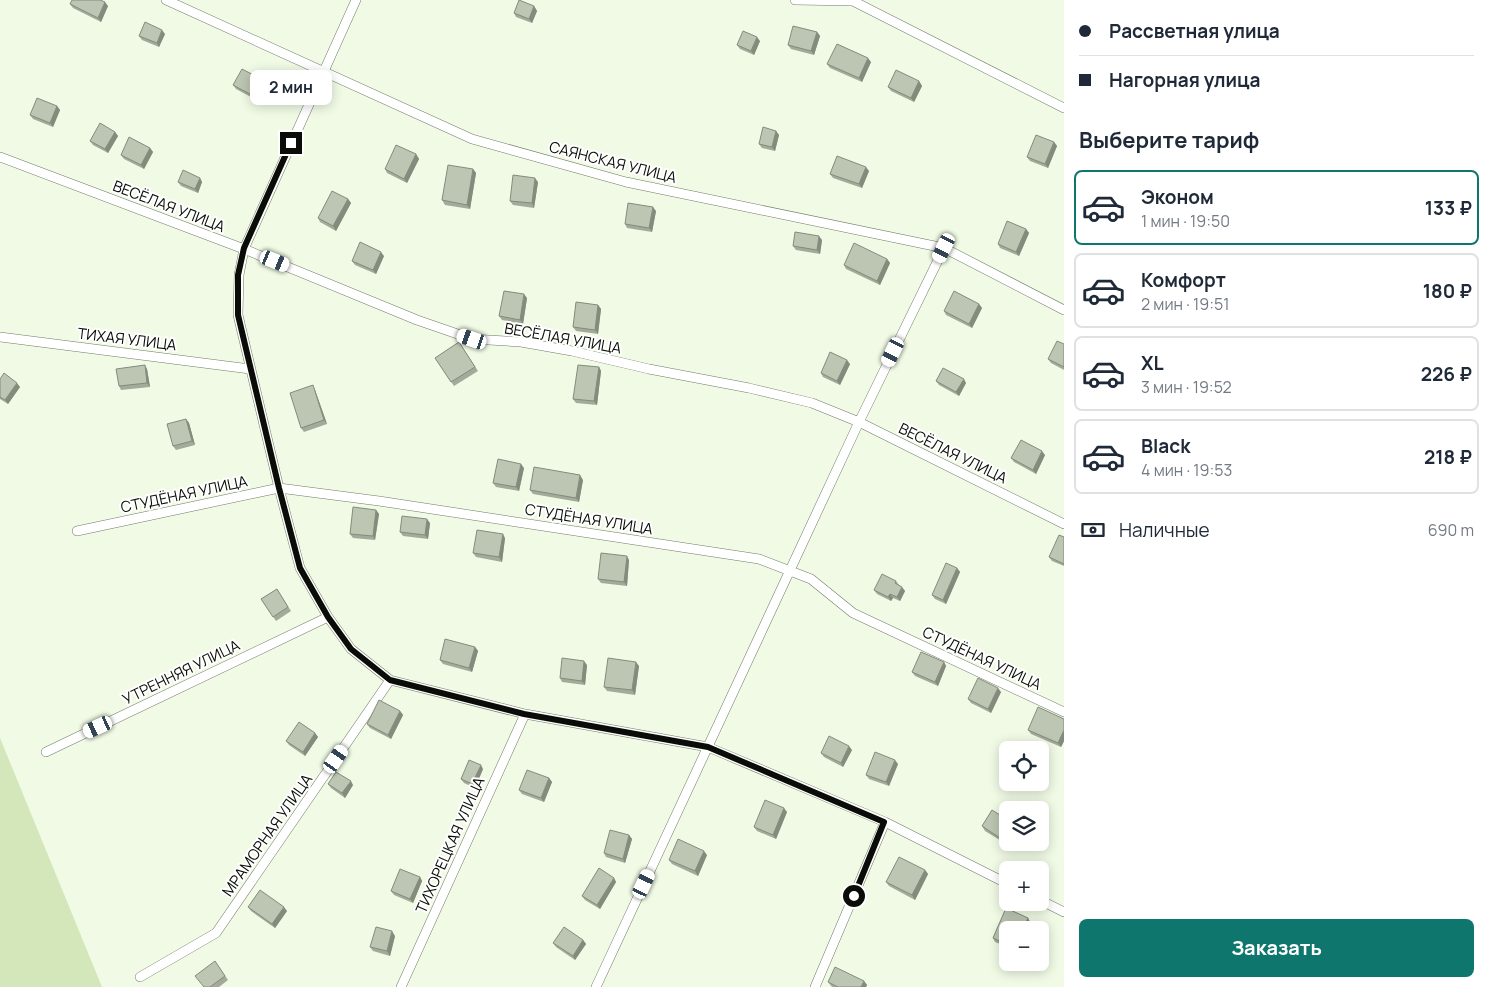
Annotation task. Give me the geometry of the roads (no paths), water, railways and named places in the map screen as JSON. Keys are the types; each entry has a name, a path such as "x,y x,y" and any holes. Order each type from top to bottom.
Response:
{"street":[{"name":"САЯНСКАЯ УЛИЦА","path":"166,0 472,139 626,182 944,248 1064,310"},
{"path":"356,0 244,248 238,275 238,315 300,568 328,617 351,649 390,680 524,714 708,747 884,822 999,880"},
{"path":"795,0 853,1 1064,108"},
{"name":"ВЕСЁЛАЯ УЛИЦА","path":"0,157 244,248 417,320 472,339 521,342 572,351 812,403 859,422 1064,524"},
{"path":"596,987 859,422 944,248"},
{"name":"ТИХАЯ УЛИЦА","path":"0,337 250,369"},
{"name":"СТУДЁНАЯ УЛИЦА","path":"77,531 279,488 380,501 759,559 811,579 853,613 1064,712"},
{"name":"УТРЕННЯЯ УЛИЦА","path":"46,752 328,617"},
{"name":"МРАМОРНАЯ УЛИЦА","path":"140,977 216,933 390,680"},
{"name":"ТИХОРЕЦКАЯ УЛИЦА","path":"401,987 524,714"},
{"path":"815,987 884,822"},
{"path":"1049,904 1064,912"}]}
